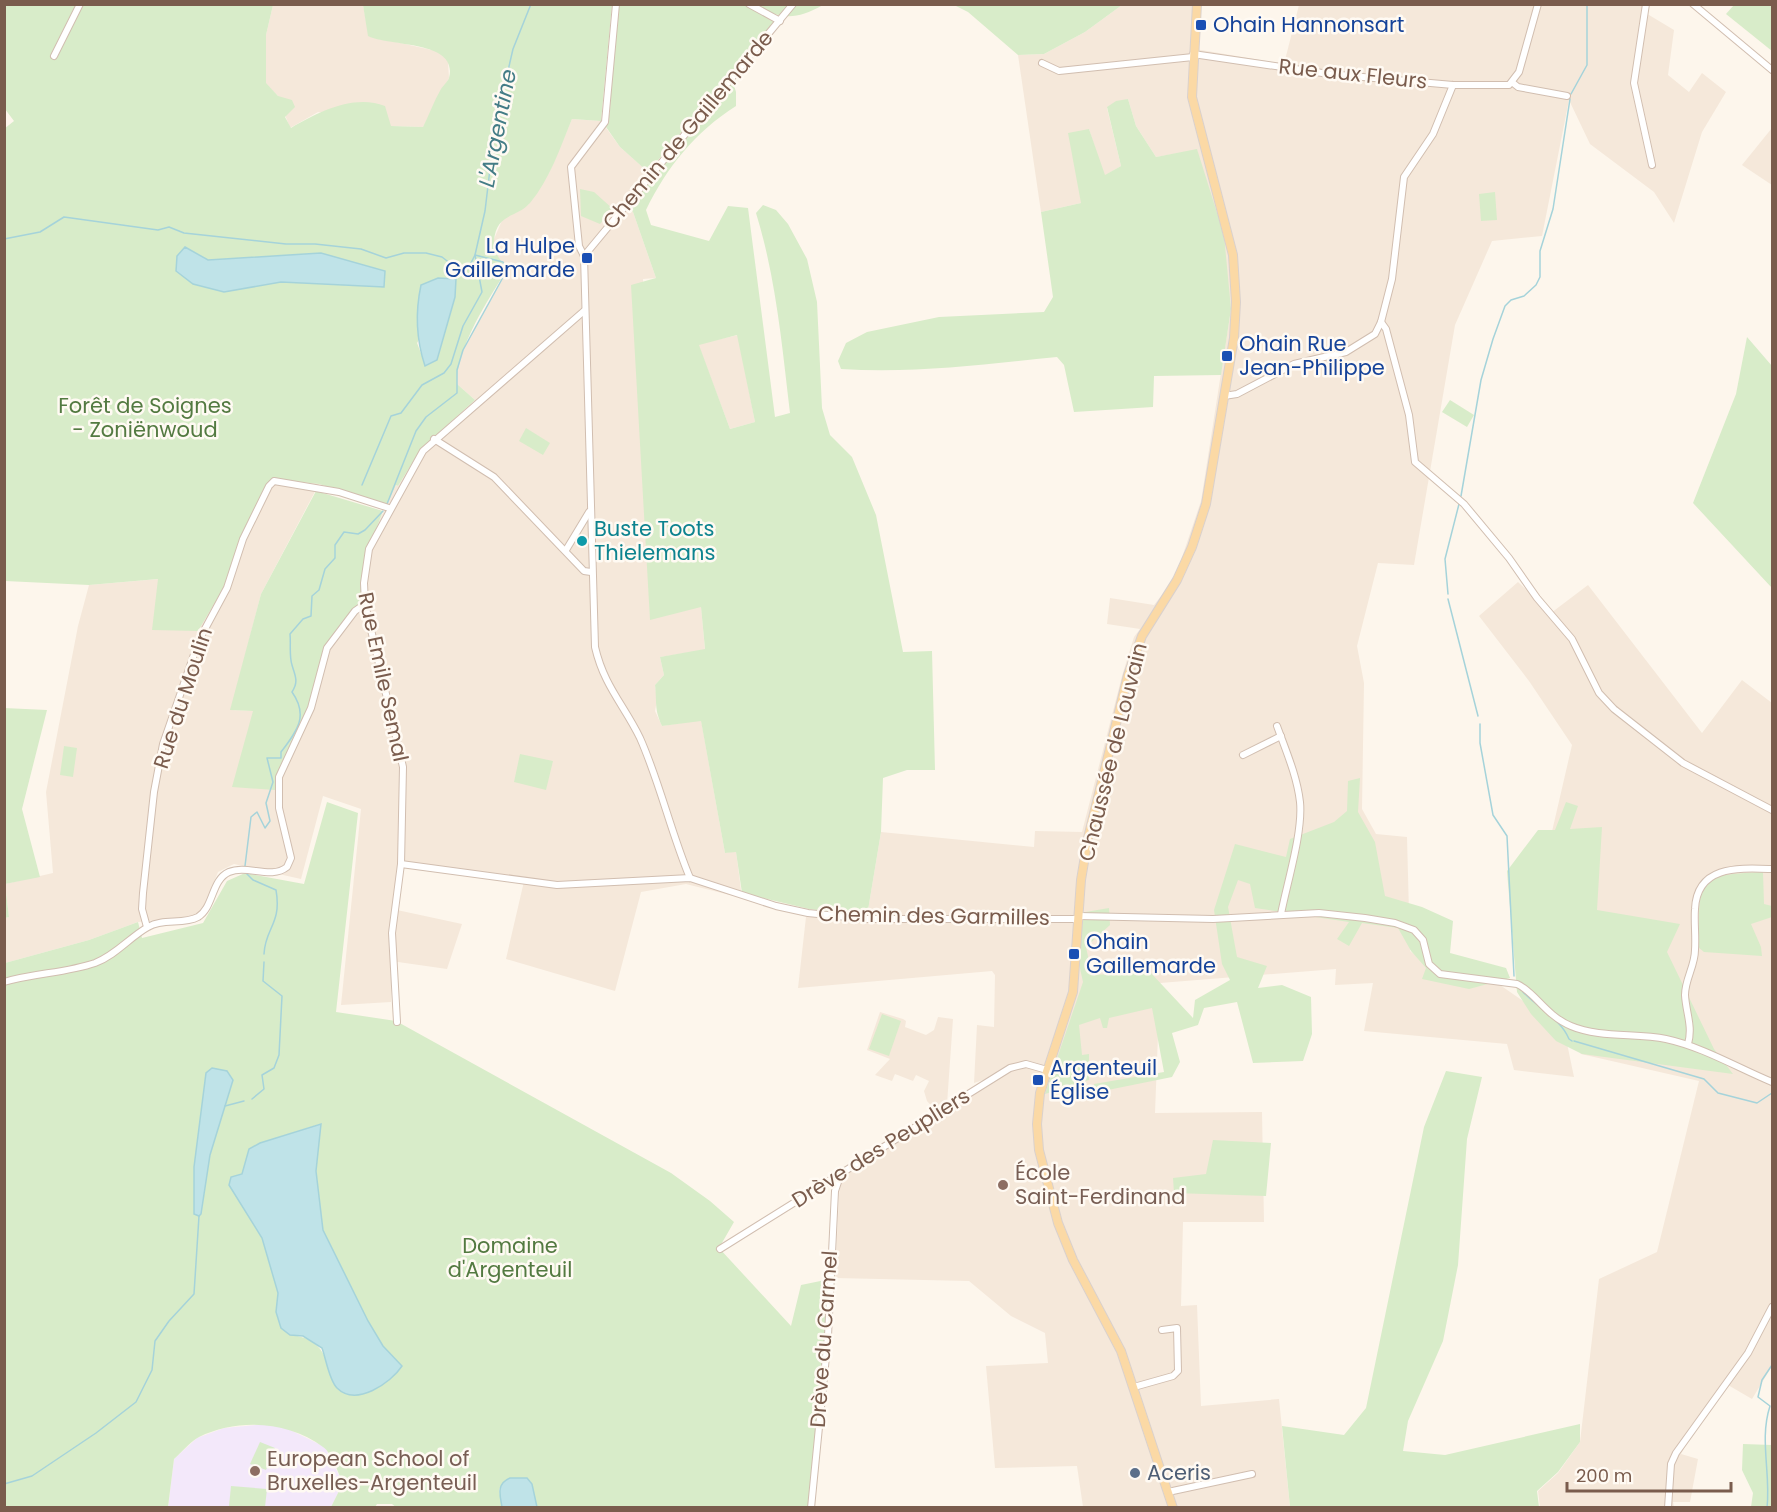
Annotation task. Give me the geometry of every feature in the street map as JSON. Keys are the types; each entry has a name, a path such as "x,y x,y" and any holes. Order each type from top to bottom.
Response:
{"main road":[{"name":"Chaussée de Louvain","path":"1173,1508 1134,1387 1112,1331 1068,1248 1039,1150 1037,1124 1040,1093 1073,992 1078,917 1088,838 1129,672 1142,636 1177,580 1192,547 1206,504 1234,338 1235,275 1225,217 1194,113 1193,55 1197,4"}],"street":[{"path":"54,56 80,4"},
{"path":"616,4 607,112 602,128 571,167 579,246 584,256 593,635 598,663 613,695 640,739 690,878"},
{"path":"748,4 780,21"},
{"name":"Chemin de Gaillemarde","path":"584,256 793,4"},
{"path":"1513,83 1519,72 1538,4"},
{"path":"1646,4 1634,83 1652,165"},
{"path":"1693,4 1773,70"},
{"name":"Rue aux Fleurs","path":"1042,63 1059,71 1193,55 1329,74 1453,85 1513,83 1518,87 1567,96"},
{"path":"1224,396 1237,394 1294,364 1346,352 1375,334 1381,322 1395,261 1404,177 1433,134 1453,85"},
{"name":"Rue Emile Semal","path":"397,1022 392,933 401,864 403,767 365,604 363,583 369,549 416,459 434,439 584,311"},
{"path":"1381,322 1386,329 1409,415 1415,462 1464,504 1509,558 1537,598 1572,639 1606,701 1649,739 1683,763 1773,810"},
{"path":"434,439 494,477 584,571 591,572"},
{"name":"Rue du Moulin","path":"147,927 142,909 143,892 153,802 163,744 199,640 227,588 243,539 272,482 314,487 389,508"},
{"path":"566,550 589,512"},
{"path":"4,982 94,963 126,945 147,927 199,916 206,909 220,880 229,872 242,869 282,871 287,867 291,858 279,808 279,777 311,708 327,648 355,611 365,604"},
{"path":"1277,726 1296,778 1300,804 1299,824 1281,914"},
{"path":"1244,755 1281,736"},
{"name":"Chemin des Garmilles","path":"401,864 557,885 690,878 756,901 808,913 866,919 1078,917 1213,919 1281,914 1329,914 1403,925 1418,933 1429,964 1440,974 1517,984 1524,987 1542,1008 1572,1027 1646,1035 1688,1044 1773,1082"},
{"path":"1688,1044 1691,1023 1685,996 1695,954 1694,911 1701,886 1710,875 1720,872 1773,869"},
{"name":"Drève des Peupliers","path":"720,1249 1014,1066 1029,1064 1047,1070"},
{"name":"Drève du Carmel","path":"811,1508 828,1336 829,1273 836,1191 842,1172"},
{"path":"1040,1194 1049,1190"},
{"path":"1668,1508 1671,1464 1676,1453 1748,1353 1773,1307"},
{"path":"1134,1387 1171,1376 1178,1371 1177,1328 1162,1330"},
{"path":"1168,1492 1252,1474"}],"shaded area":[{"path":"273,5 363,5 369,36 441,52 448,61 449,78 423,127 391,126 318,112 290,128 278,96 266,84 266,35"},
{"path":"1122,5 1201,5 1195,49 1284,64 1299,5 1645,5 1644,12 1674,30 1668,75 1689,92 1702,73 1726,92 1702,132 1674,223 1654,192 1590,144 1569,100 1542,236 1492,241 1455,325 1414,565 1378,563 1357,646 1364,683 1362,809 1376,834 1407,837 1410,951 1436,972 1500,985 1564,1029 1574,1077 1514,1070 1507,1044 1364,1031 1373,983 1335,985 1336,969 1160,983 1155,1113 1262,1112 1264,1222 1183,1222 1181,1306 1197,1305 1201,1406 1279,1399 1290,1507 1083,1507 1077,1466 995,1468 986,1366 1048,1363 1045,1333 1011,1316 969,1281 835,1278 840,1176 937,1112 927,1101 924,1091 929,1081 916,1075 913,1081 895,1074 892,1081 875,1075 890,1059 867,1050 880,1012 903,1019 906,1021 905,1027 926,1035 934,1030 938,1017 953,1019 947,1104 987,1079 974,1083 977,1025 994,1027 995,975 992,971 798,988 806,917 867,916 881,832 1034,847 1035,831 1082,832 1122,676 1134,637 1140,629 1107,624 1110,598 1154,605 1175,578 1201,501 1231,309 1197,150 1156,157 1136,126 1128,99 1107,108 1121,166 1104,176 1089,129 1081,203 1041,212 1018,55 1044,54 1085,32"},
{"path":"572,119 601,121 620,147 653,176 628,207 633,212 656,278 643,279 650,619 701,606 705,650 660,657 664,675 655,685 657,700 655,711 662,726 701,720 725,853 736,851 742,898 686,884 641,892 615,991 506,959 525,877 404,863 397,910 462,924 447,969 391,961 391,1002 341,1005 361,809 323,796 301,879 234,864 218,872 202,912 188,917 138,922 89,940 5,963 5,918 9,917 5,884 53,873 46,792 78,626 89,585 159,579 273,479 319,484 261,594 231,710 254,711 277,777 303,720 325,647 334,632 359,604 366,549 396,485 398,486 421,449 475,400 457,384 457,370 463,350 507,270 494,252 494,239 503,218 528,205 549,173"},
{"path":"1772,128 1772,185 1742,165"},
{"path":"738,335 755,422 730,429 698,344"},
{"path":"1518,582 1551,613 1588,585 1702,733 1742,680 1772,703 1772,1366 1752,1399 1728,1385 1686,1445 1681,1454 1698,1459 1690,1502 1673,1502 1674,1507 1540,1507 1538,1491 1558,1473 1580,1442 1599,1279 1657,1252 1699,1081 1581,1054 1566,1028 1541,879 1572,745 1529,681 1479,616"},
{"name":"European School of Bruxelles-Argenteuil","path":"280,1425 325,1447 343,1483 331,1507 168,1508 174,1459 197,1438 224,1428"}],"green space":[{"path":"1122,4 1085,32 1044,54 1018,55 968,12 954,5"},
{"name":"Forêt de Soignes - Zoniënwoud","path":"5,5 273,5 266,35 266,83 278,96 292,100 295,107 285,117 291,128 336,106 361,102 385,106 391,126 423,127 438,94 449,78 449,66 444,57 434,51 368,36 363,5 612,5 601,121 572,119 554,163 537,194 525,208 503,221 496,232 495,249 507,270 474,325 458,370 457,384 475,400 421,449 398,486 396,485 387,505 319,484 273,479 224,587 198,631 152,630 158,579 89,585 5,581 4,129 14,121 5,109","holes":["185,247 208,260 321,253 385,271 384,287 281,282 224,292","455,279 455,297 437,360 426,366 417,343"]},
{"path":"619,5 745,5 776,20 648,172 620,147 606,127 610,111 613,45"},
{"path":"753,5 823,5 804,14 788,16 772,13"},
{"path":"1734,5 1772,5 1772,51 1726,14"},
{"path":"733,82 736,106 695,139 663,179 646,210 651,225 709,241 728,206 748,208 775,417 790,413 769,262 756,213 763,205 776,210 788,224 807,259 817,302 822,408 830,435 852,457 876,515 903,652 932,651 935,770 907,770 883,778 881,832 867,916 809,909 742,893 736,852 725,853 701,721 662,726 659,720 655,685 664,675 660,657 705,649 701,607 650,620 631,285 656,278 633,212 627,207","holes":["737,335 755,422 730,429 699,345"]},
{"path":"1128,99 1136,126 1156,157 1197,149 1224,235 1231,309 1221,375 1154,376 1153,407 1074,412 1064,365 1057,357 922,369 841,369 838,361 846,343 867,332 939,317 1044,312 1053,297 1041,212 1081,203 1068,133 1089,129 1105,175 1121,166 1107,107 1116,101"},
{"path":"580,189 594,192 613,209 600,224 581,216"},
{"path":"1495,192 1497,220 1481,221 1479,194"},
{"path":"1747,337 1772,366 1772,588 1693,503 1736,394"},
{"path":"1450,400 1474,415 1467,427 1442,412"},
{"path":"526,428 550,443 543,455 519,441"},
{"path":"316,491 383,511 363,564 363,602 353,609 325,647 308,707 284,759 275,790 232,787 253,711 230,710 261,594"},
{"path":"4,708 47,710 22,809 40,877 5,884 9,917 5,918"},
{"path":"64,746 77,748 73,777 60,775"},
{"path":"520,754 553,761 546,790 514,782"},
{"path":"1360,778 1358,812 1375,842 1385,896 1422,907 1453,921 1450,953 1506,968 1510,978 1469,989 1422,979 1426,968 1411,951 1398,928 1362,923 1349,946 1337,939 1349,922 1255,908 1250,884 1238,880 1228,907 1237,957 1267,966 1258,988 1282,985 1311,997 1312,1034 1303,1061 1253,1063 1237,1002 1204,1008 1198,1025 1172,1033 1180,1062 1172,1077 1093,1093 1094,1084 1164,1072 1152,1008 1109,1018 1107,1028 1103,1028 1100,1018 1079,1025 1082,1055 1089,1054 1089,1080 1045,1094 1083,982 1077,955 1074,914 1109,908 1110,925 1086,947 1092,975 1150,972 1193,1018 1195,1000 1230,980 1222,964 1214,910 1235,844 1286,857 1290,839 1334,822 1347,811 1348,781"},
{"name":"Domaine d'Argenteuil","path":"327,802 358,813 336,1012 396,1021 671,1173 710,1201 734,1222 719,1248 791,1326 801,1285 835,1278 813,1507 537,1507 532,1484 527,1478 510,1478 499,1489 502,1507 397,1508 392,1504 377,1504 375,1507 331,1507 343,1483 332,1458 323,1447 309,1438 279,1427 246,1425 214,1431 199,1437 174,1459 168,1507 5,1508 5,963 89,940 138,922 142,938 203,923 227,881 245,873 304,884","holes":["206,1073 233,1080 210,1155 201,1214 194,1213 194,1167","320,1124 316,1170 323,1230 368,1321 383,1346 402,1366 380,1387 365,1392 336,1387 326,1359 317,1345 310,1340 290,1335 277,1316 279,1293 262,1238 229,1185 231,1177 242,1174 250,1149 260,1143"]},
{"path":"1566,802 1578,806 1570,829 1602,827 1597,910 1680,924 1667,952 1714,1049 1733,1074 1582,1054 1556,1041 1531,1014 1517,992 1507,871 1538,830 1555,830"},
{"path":"1763,872 1764,904 1772,906 1772,917 1751,924 1761,947 1762,956 1704,952 1698,947 1699,908 1704,886 1711,880 1722,876"},
{"path":"882,1014 901,1021 889,1056 869,1049"},
{"path":"1446,1071 1482,1077 1467,1139 1458,1265 1443,1341 1408,1421 1403,1451 1445,1455 1580,1424 1580,1442 1558,1472 1537,1491 1539,1507 1290,1507 1282,1426 1344,1435 1366,1408 1424,1127"},
{"path":"1213,1140 1271,1143 1266,1196 1174,1193 1173,1178 1206,1174"},
{"path":"260,1442 275,1448 266,1470 250,1464"},
{"path":"1743,1444 1772,1445 1772,1507 1751,1507 1753,1493 1742,1470"},
{"path":"231,1486 267,1489 265,1507 229,1506"}],"water":[{"path":"185,247 208,260 321,253 385,271 384,287 281,282 224,292 193,284 176,271 177,256"},
{"path":"438,278 456,279 455,297 437,360 425,366 418,336 419,295 421,285"},
{"path":"212,1068 227,1071 233,1080 210,1155 199,1216 194,1214 194,1167 206,1073"},
{"path":"321,1124 316,1171 323,1230 368,1321 383,1346 402,1366 382,1385 363,1394 345,1393 337,1388 330,1375 322,1348 303,1336 290,1335 281,1328 276,1312 278,1293 262,1238 229,1185 231,1177 242,1174 249,1149 260,1143"},
{"path":"510,1478 527,1478 532,1484 537,1507 502,1507 501,1487"}],"waterway":[{"name":"L'Argentine","path":"362,485 391,416 401,413 422,385 444,373 451,364 463,326 482,292 475,255 485,211 495,127 513,49 531,4"},
{"path":"1571,94 1587,65 1587,4"},
{"path":"1461,496 1481,380 1493,339 1505,306 1511,300 1524,296 1536,285 1540,277 1540,251 1553,209 1570,99"},
{"path":"4,239 40,232 64,217 158,230 169,227 184,233 286,244 315,244 361,249 386,258 404,253 426,253 442,257 451,264 468,269 475,255 503,262 507,270 463,350 457,370 457,393 426,417 416,431 387,504"},
{"path":"1448,594 1445,559 1459,504"},
{"name":"L'Argentine","path":"245,866 251,817 257,812 265,828 270,821 266,803 273,782 267,758 281,758 281,752 299,723 300,709 292,692 296,682 291,658 290,634 303,619 311,616 312,596 319,590 325,569 335,558 335,545 344,532 358,534 383,511"},
{"path":"1448,599 1478,716"},
{"path":"1480,724 1480,743 1493,815 1507,836 1514,976"},
{"name":"L'Argentine","path":"246,873 253,880 276,890 277,911 264,954"},
{"name":"L'Argentine","path":"252,1099 264,1089 262,1075 274,1068 279,1055 282,996 263,981 264,962"},
{"path":"1523,992 1561,1025 1572,1041"},
{"path":"1574,1041 1704,1079 1718,1093 1757,1103 1772,1093"},
{"name":"L'Argentine","path":"225,1106 244,1101"},
{"path":"4,1484 32,1476 96,1433 136,1402 152,1370 155,1341 169,1321 194,1294 199,1216"},
{"path":"1767,1508 1765,1431 1770,1406 1758,1397 1762,1380 1772,1365"}],"place":[{"name":"Ohain Hannonsart","path":"1201,25"},
{"name":"La Hulpe Gaillemarde","path":"587,258"},
{"name":"Ohain Rue Jean-Philippe","path":"1227,356"},
{"name":"Buste Toots Thielemans","path":"582,541"},
{"name":"Ohain Gaillemarde","path":"1074,954"},
{"name":"Argenteuil Église","path":"1038,1080"},
{"name":"École Saint-Ferdinand","path":"1003,1185"},
{"name":"European School of Bruxelles-Argenteuil","path":"255,1471"},
{"name":"Aceris","path":"1135,1473"}]}
